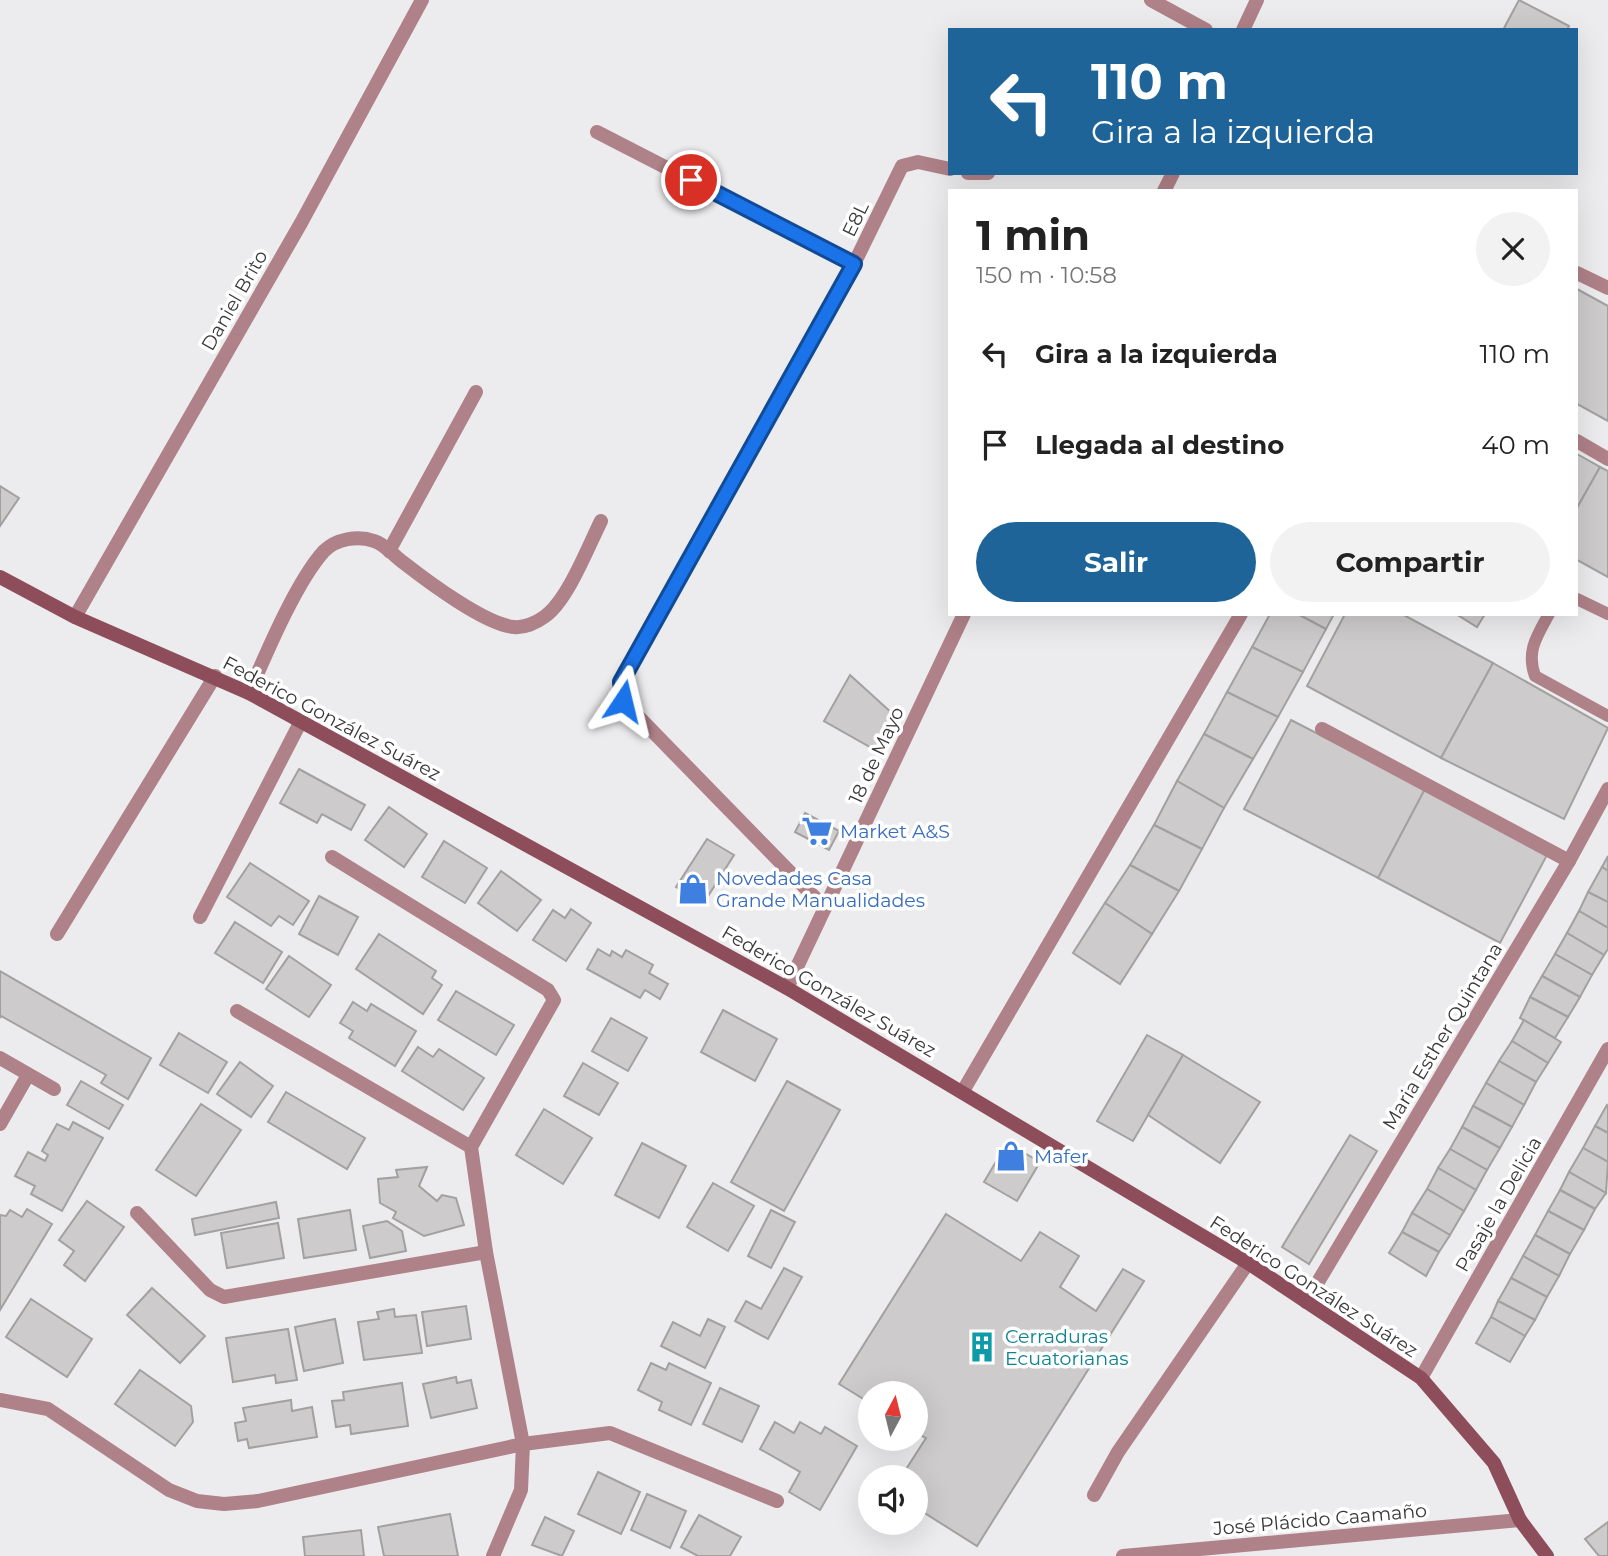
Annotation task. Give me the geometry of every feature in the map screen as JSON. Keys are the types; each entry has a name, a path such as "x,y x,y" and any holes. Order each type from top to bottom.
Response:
{"street":[{"name":"Daniel Brito","path":"75,617 300,223 422,0"},
{"path":"1151,0 1202,28"},
{"path":"1244,28 1257,0"},
{"path":"597,132 854,264"},
{"name":"E8L","path":"825,908 623,701 621,682 854,264 902,166 918,162 948,169"},
{"path":"1578,273 1608,288"},
{"path":"389,551 476,392"},
{"path":"1578,442 1608,458"},
{"path":"249,693 269,646 324,551 336,543 361,538 373,540 477,613 513,627 530,625 546,616 560,599 601,521"},
{"name":"Federico González Suárez","path":"0,577 75,617 249,693 787,988 1248,1263 1421,1378 1494,1463 1520,1520 1547,1556"},
{"name":"18 de Mayo","path":"787,988 963,616"},
{"path":"962,1091 1240,616"},
{"path":"58,934 215,676"},
{"path":"200,917 301,721"},
{"path":"1322,729 1569,861"},
{"name":"Maria Esther Quintana","path":"1306,1302 1569,861 1608,789"},
{"path":"332,857 548,990 554,1000 471,1147 486,1252 523,1444 521,1490 493,1556"},
{"path":"237,1011 471,1147"},
{"name":"Pasaje la Delicia","path":"1421,1378 1608,1049"},
{"path":"0,1058 54,1089"},
{"path":"0,1124 28,1074"},
{"path":"136,1213 210,1290 223,1297 486,1252"},
{"path":"1094,1495 1118,1452 1248,1263"},
{"path":"0,1400 48,1409 169,1490 197,1501 211,1503 258,1501 523,1444 610,1433 777,1501"},
{"name":"José Plácido Caamaño","path":"1123,1556 1520,1520"}],"lane":[{"path":"1578,599 1608,614"},
{"path":"1548,616 1532,645 1530,661 1535,676 1608,716"}],"building":[{"path":"1519,0 1569,26 1568,28 1504,28"},
{"path":"1578,290 1608,306 1608,421 1578,405"},
{"path":"1578,455 1600,467 1578,506"},
{"path":"1600,467 1608,471 1608,577 1578,561 1578,506"},
{"path":"0,486 19,498 0,526"},
{"path":"1269,616 1302,616 1326,629 1303,672 1252,647"},
{"path":"1302,616 1333,616 1326,629"},
{"path":"1344,616 1406,616 1493,663 1441,758 1307,686"},
{"path":"1459,616 1484,616 1477,627"},
{"path":"1252,647 1303,672 1278,717 1227,692"},
{"path":"1493,663 1608,728 1564,819 1441,758"},
{"path":"850,675 894,715 875,750 824,721"},
{"path":"1227,692 1278,717 1253,759 1204,734"},
{"path":"1291,720 1425,789 1378,878 1244,809"},
{"path":"1204,734 1253,759 1224,808 1177,781"},
{"path":"299,769 365,805 351,830 322,814 317,823 280,803"},
{"path":"1177,781 1224,808 1202,849 1154,825"},
{"path":"1425,789 1547,855 1500,943 1378,878"},
{"path":"389,807 427,834 404,867 365,840"},
{"name":"Market A&S","path":"805,813 839,831 829,850 795,832"},
{"path":"1154,825 1202,849 1179,891 1130,865"},
{"path":"707,839 734,855 703,904 676,887"},
{"path":"444,841 487,868 465,903 422,877"},
{"path":"1608,856 1608,871 1602,867"},
{"path":"250,863 309,901 293,925 279,916 271,926 227,897"},
{"path":"1130,865 1179,891 1152,934 1105,903"},
{"path":"1602,867 1608,871 1608,902 1588,892"},
{"path":"501,871 541,900 517,931 478,903"},
{"path":"1588,892 1608,902 1608,928 1579,911"},
{"path":"319,896 358,917 338,955 299,934"},
{"path":"1105,903 1152,934 1120,984 1073,953"},
{"path":"571,909 591,923 566,961 533,940 553,910 565,918"},
{"path":"1579,911 1608,928 1608,949 1604,955 1567,933"},
{"path":"235,922 282,952 263,983 215,953"},
{"path":"1567,933 1604,955 1592,975 1555,954"},
{"path":"379,934 436,971 432,978 442,985 423,1014 356,969"},
{"path":"598,949 610,956 612,951 622,957 626,950 653,965 649,973 668,984 660,999 645,990 640,998 587,969"},
{"path":"1555,954 1592,975 1580,997 1542,976"},
{"path":"289,956 331,985 309,1017 266,989"},
{"path":"0,971 151,1058 128,1099 101,1083 106,1075 1,1016 0,1018"},
{"path":"1542,976 1580,997 1568,1017 1530,997"},
{"path":"456,991 514,1025 496,1055 438,1020"},
{"path":"1530,997 1568,1017 1555,1038 1520,1018"},
{"path":"353,1002 367,1011 371,1004 416,1031 395,1066 349,1038 353,1031 340,1023"},
{"path":"723,1010 777,1039 755,1081 701,1052"},
{"path":"611,1018 647,1038 628,1071 592,1051"},
{"path":"1524,1020 1561,1042 1548,1063 1512,1041"},
{"path":"179,1033 227,1062 208,1093 160,1065"},
{"path":"1147,1035 1183,1055 1133,1141 1097,1121"},
{"path":"1512,1041 1548,1063 1536,1082 1499,1061"},
{"path":"418,1047 433,1057 439,1049 484,1078 463,1110 402,1071"},
{"path":"1183,1055 1260,1102 1220,1163 1148,1115"},
{"path":"1499,1061 1536,1082 1524,1105 1486,1083"},
{"path":"240,1062 273,1086 251,1117 217,1094"},
{"path":"583,1063 618,1083 599,1115 564,1096"},
{"path":"81,1081 123,1105 109,1129 67,1105"},
{"path":"787,1081 840,1110 784,1211 731,1182"},
{"path":"1486,1083 1524,1105 1512,1127 1473,1106"},
{"path":"286,1092 365,1138 347,1169 268,1122"},
{"path":"201,1104 241,1130 196,1196 156,1170"},
{"path":"1473,1106 1512,1127 1500,1148 1462,1127"},
{"path":"1608,1106 1608,1133 1595,1126"},
{"path":"544,1109 592,1138 563,1184 516,1155"},
{"path":"73,1122 103,1138 62,1211 31,1194 35,1186 15,1176 28,1152 45,1161 48,1155 42,1151 57,1124 69,1130"},
{"path":"1595,1126 1608,1133 1608,1162 1583,1148"},
{"path":"1462,1127 1500,1148 1487,1170 1450,1149"},
{"path":"1350,1135 1377,1151 1309,1264 1282,1247"},
{"path":"642,1143 686,1166 659,1218 615,1195"},
{"path":"1007,1143 1040,1162 1017,1201 984,1182"},
{"path":"1583,1148 1608,1162 1606,1193 1569,1172"},
{"path":"1450,1149 1487,1170 1476,1190 1438,1168"},
{"path":"427,1167 419,1186 437,1201 442,1195 456,1198 464,1225 424,1236 393,1218 396,1212 380,1203 378,1179 398,1177 396,1170"},
{"path":"1438,1168 1476,1190 1464,1211 1427,1189"},
{"path":"1569,1172 1606,1193 1595,1209 1560,1190"},
{"path":"713,1183 754,1206 728,1251 687,1227"},
{"path":"1427,1189 1464,1211 1450,1235 1412,1213"},
{"path":"1560,1190 1595,1209 1584,1230 1548,1211"},
{"path":"87,1201 124,1227 85,1281 64,1265 74,1251 59,1240"},
{"path":"276,1202 279,1218 195,1235 192,1219"},
{"path":"27,1209 52,1224 0,1310 0,1215 6,1216 10,1210 22,1217"},
{"path":"350,1210 356,1250 304,1258 298,1219"},
{"path":"771,1210 795,1222 771,1268 748,1256"},
{"path":"1548,1211 1584,1230 1570,1254 1535,1235"},
{"path":"1412,1213 1450,1235 1439,1252 1402,1232"},
{"name":"Cerraduras Ecuatorianas","path":"946,1214 1021,1261 1040,1232 1079,1256 1060,1287 1096,1311 1123,1269 1144,1281 977,1546 928,1515 928,1465 909,1465 918,1451 928,1451 928,1381 858,1381 858,1396 839,1384"},
{"path":"387,1221 402,1231 406,1251 370,1258 363,1226"},
{"path":"278,1223 284,1258 227,1268 221,1233"},
{"path":"1402,1232 1439,1252 1426,1276 1389,1253"},
{"path":"1535,1235 1570,1254 1559,1276 1523,1256"},
{"path":"1523,1256 1559,1276 1547,1297 1511,1278"},
{"path":"784,1268 802,1277 768,1339 735,1321 746,1301 761,1309"},
{"path":"1511,1278 1547,1297 1535,1320 1498,1301"},
{"path":"152,1288 205,1336 180,1363 127,1315"},
{"path":"31,1299 92,1339 67,1377 6,1337"},
{"path":"1498,1301 1535,1320 1525,1336 1491,1317"},
{"path":"466,1306 471,1339 427,1346 422,1312"},
{"path":"394,1309 395,1317 416,1315 422,1353 364,1360 358,1322 379,1319 377,1312"},
{"path":"1491,1317 1525,1336 1510,1362 1476,1343"},
{"path":"335,1319 343,1363 304,1371 295,1327"},
{"path":"708,1319 725,1327 705,1368 661,1346 673,1322 700,1336"},
{"path":"288,1329 297,1380 276,1383 275,1375 233,1382 226,1338"},
{"path":"651,1363 666,1370 669,1363 711,1383 691,1425 659,1410 662,1402 638,1390"},
{"path":"140,1370 191,1406 193,1422 175,1446 115,1404"},
{"path":"456,1377 457,1383 471,1380 477,1408 431,1418 423,1384"},
{"path":"402,1383 408,1426 351,1434 350,1425 336,1427 332,1401 344,1400 343,1392"},
{"path":"720,1388 759,1406 742,1442 703,1424"},
{"path":"291,1400 292,1411 312,1407 317,1437 249,1448 247,1439 238,1441 235,1423 246,1421 243,1408"},
{"path":"775,1422 794,1433 800,1422 821,1434 825,1427 857,1446 820,1510 789,1492 800,1472 760,1449"},
{"path":"598,1472 640,1492 621,1534 578,1514"},
{"path":"647,1494 686,1511 670,1548 631,1530"},
{"path":"450,1514 458,1556 384,1556 378,1527"},
{"path":"699,1515 741,1537 730,1556 698,1556 681,1547"},
{"path":"545,1517 574,1531 562,1556 532,1545"},
{"path":"1608,1522 1608,1556 1599,1556 1585,1539"},
{"path":"361,1530 364,1556 305,1556 303,1537"}],"place":[{"name":"Market A&S","path":"817,831"},
{"name":"Novedades Casa Grande Manualidades","path":"693,889"},
{"name":"Mafer","path":"1011,1156"},
{"name":"Cerraduras Ecuatorianas","path":"982,1347"}],"route":[{"path":"623,701 621,682 854,264 691,180"}]}
